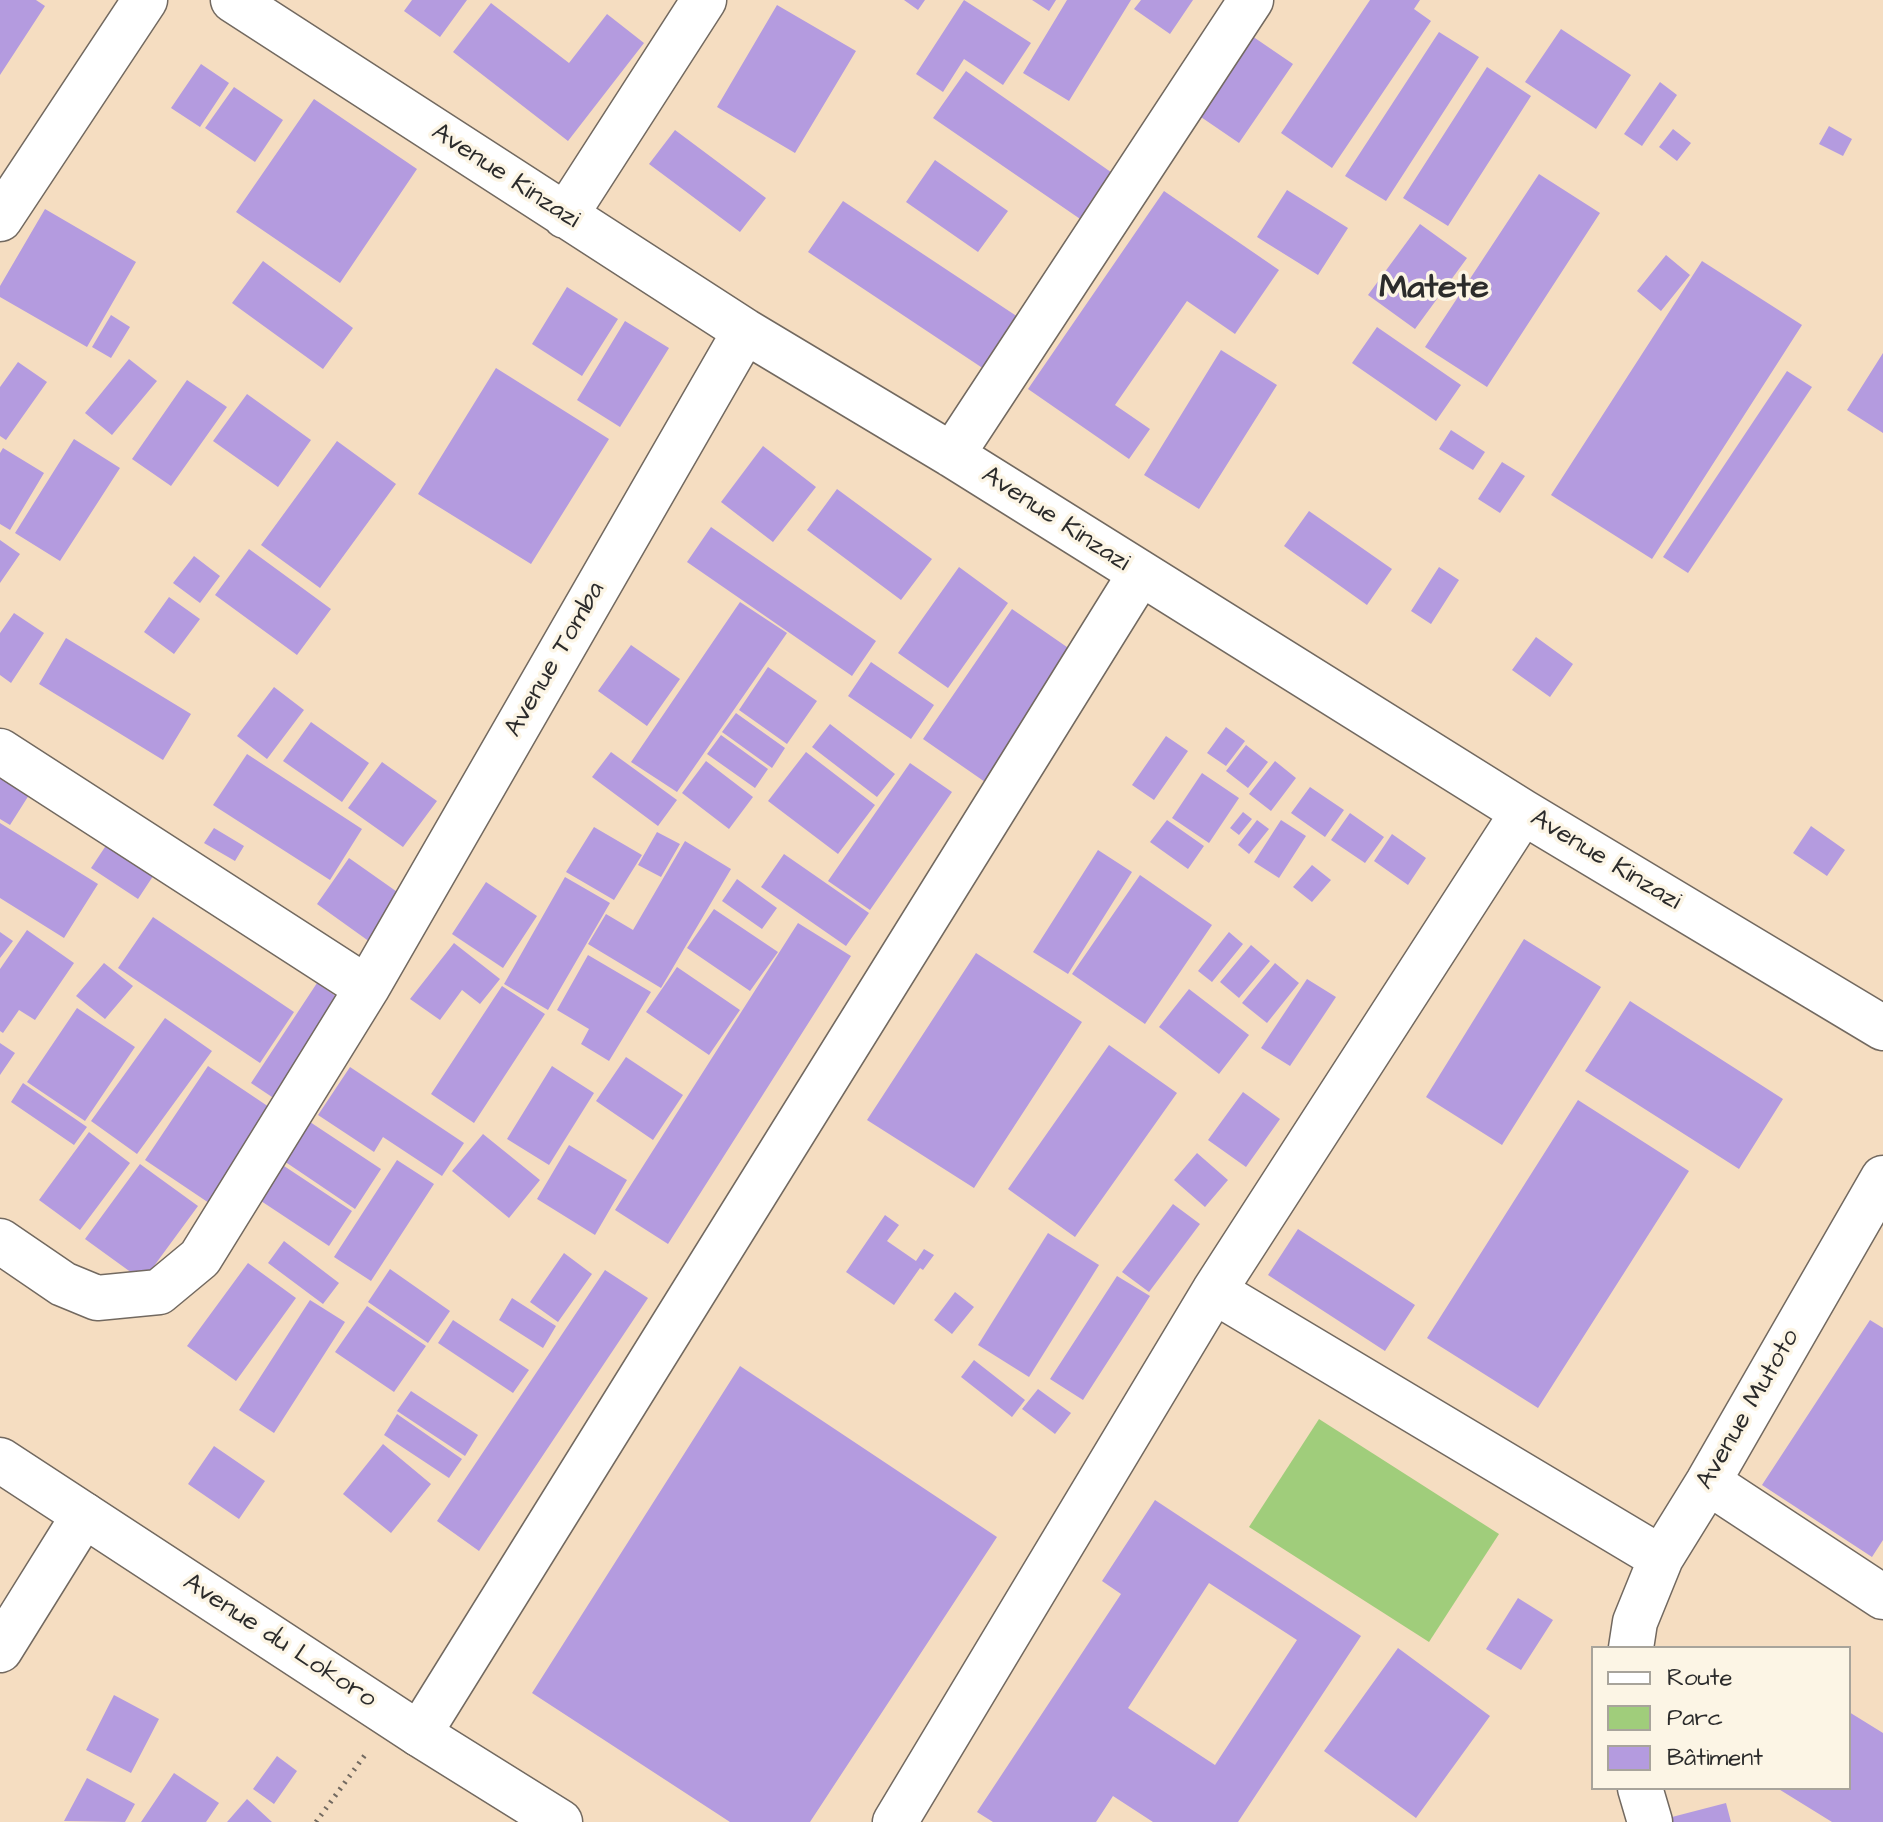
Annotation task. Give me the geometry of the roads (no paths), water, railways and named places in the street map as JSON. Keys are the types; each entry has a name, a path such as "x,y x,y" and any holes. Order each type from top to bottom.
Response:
{"street":[{"path":"0,219 145,0"},
{"name":"Avenue Kinzazi","path":"233,0 745,331 952,455 1523,812 1883,1028"},
{"path":"565,216 704,0"},
{"path":"952,455 1251,0"},
{"name":"Avenue Tomba","path":"0,1241 63,1284 97,1298 159,1292 200,1258 367,988 745,331"},
{"path":"406,1725 1140,574"},
{"path":"0,751 367,988"},
{"path":"895,1822 1214,1291 1523,812"},
{"name":"Avenue Mutoto","path":"1631,1646 1635,1622 1661,1558 1883,1178"},
{"path":"1214,1291 1661,1558"},
{"name":"Avenue du Lokoro","path":"0,1460 553,1820"},
{"path":"1708,1482 1883,1597"},
{"path":"0,1650 84,1515"},
{"path":"1641,1790 1650,1822"}],"district":[{"name":"Matete","path":"1434,290"}]}
